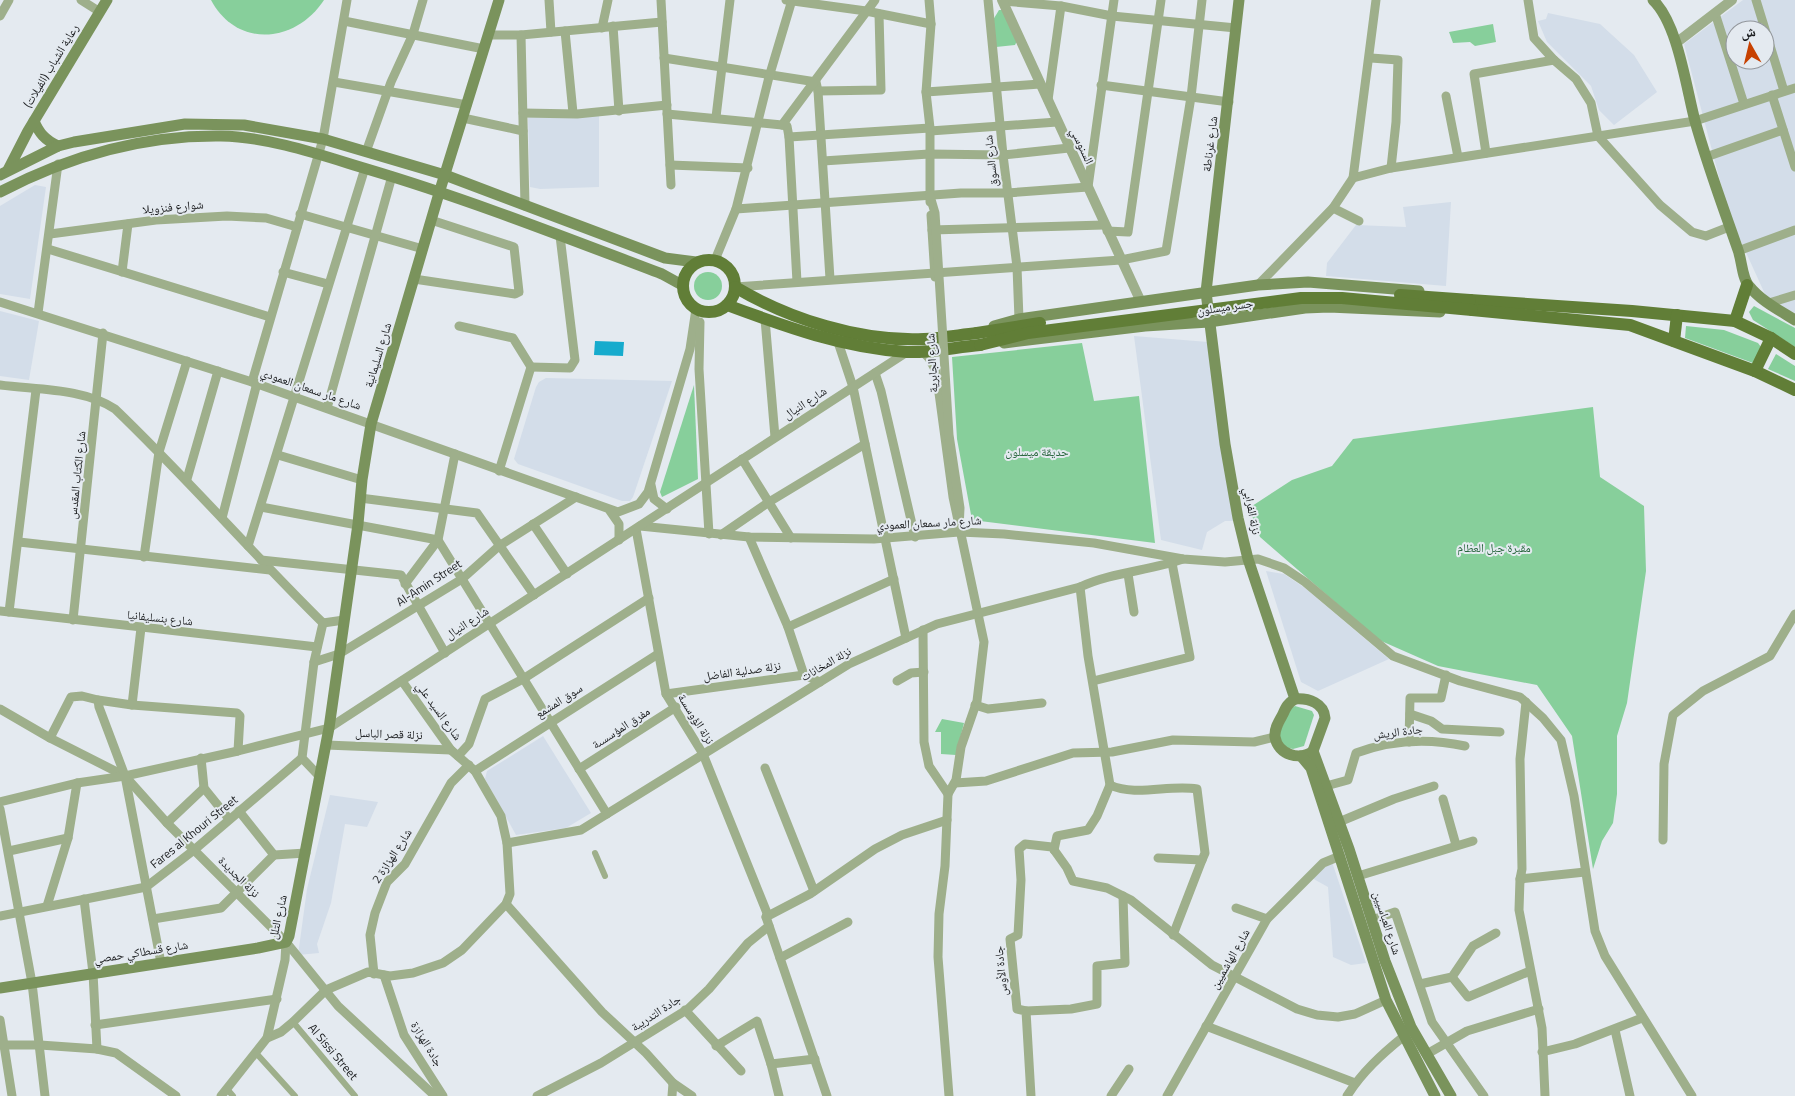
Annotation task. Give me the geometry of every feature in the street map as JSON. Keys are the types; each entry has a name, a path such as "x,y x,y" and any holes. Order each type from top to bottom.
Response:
{"main road":[{"name":"رعاية الشباب (الفيلات)","path":"4,172 107,0"},
{"name":"شارع السليمانية","path":"329,728 371,424 440,190 499,0"},
{"name":"شارع غرناطة","path":"1209,322 1206,292 1229,102 1239,0"},
{"path":"1657,2 1676,43 1695,121 1728,227 1738,251 1747,285 1735,321"},
{"path":"34,121 39,132 48,142 58,146"},
{"path":"4,172 58,146 185,124 244,125 323,139 366,152 445,176 665,258 696,262"},
{"path":"0,192 58,164 104,149 162,139 222,136 318,152 364,168 440,190 662,274 682,285"},
{"path":"705,259 715,260 722,262 732,272 735,287 733,296 727,304 715,311 698,310 687,301 682,285 688,268 696,262 705,259"},
{"path":"727,304 765,319 838,342 907,352 922,352 978,339 1019,319 1258,285 1308,282 1344,283 1432,292 1471,305"},
{"path":"1747,285 1769,303 1795,320"},
{"path":"735,287 762,302 822,325 880,336 923,339 939,337 1051,339 1145,326 1209,322 1329,307 1426,312 1471,305"},
{"name":"جسر ميسلون","path":"978,339 1299,290 1342,291 1471,305 1564,312"},
{"path":"1630,325 1632,311"},
{"path":"1564,312 1632,311 1735,321 1771,338 1795,354"},
{"path":"1564,312 1630,325 1755,371 1795,390"},
{"path":"1674,341 1677,315"},
{"name":"نزلة الفرابي","path":"1209,322 1225,444 1248,560 1295,699"},
{"path":"1755,371 1771,338"},
{"path":"1295,699 1308,700 1318,704 1325,713 1324,724 1313,751 1301,756 1286,753 1280,748 1275,737 1277,726 1287,705 1295,699"},
{"name":"شارع التلل","path":"286,942 306,853 329,728"},
{"name":"شارع العباسيين","path":"1313,751 1358,876 1385,961 1408,1019 1451,1096"},
{"name":"شارع العباسيين","path":"1301,756 1311,768 1386,1000 1403,1037 1435,1096"},
{"name":"شارع قسطاكي حمصي","path":"0,988 286,942"}],"street":[{"path":"0,16 9,0"},
{"path":"81,0 100,12"},
{"path":"222,518 270,317 323,139 347,0"},
{"path":"366,152 388,90 413,34 423,0"},
{"path":"548,0 551,32"},
{"path":"602,28 608,0"},
{"path":"660,0 671,185"},
{"path":"716,117 730,0"},
{"path":"715,260 736,209 748,168 769,76 790,0 866,11 931,24"},
{"path":"782,125 817,87 875,0"},
{"path":"929,0 931,24 926,92 930,130 930,196 939,337"},
{"name":"شارع السوق","path":"988,0 1007,193 1017,267 1019,319"},
{"path":"1003,0 1061,6 1112,16 1200,23 1236,28"},
{"name":"السنوسي","path":"1003,0 1105,228 1141,302"},
{"path":"736,209 793,204 826,204 961,192 1007,193 1088,187 1114,0"},
{"path":"932,230 1105,228 1128,232 1150,92 1161,0"},
{"path":"735,287 1121,260 1166,251 1191,97 1202,0"},
{"path":"1258,285 1333,208 1354,178 1371,58 1376,0"},
{"path":"1528,0 1534,38 1554,60 1576,79 1591,103 1598,136 1660,205 1692,232 1706,236 1728,227"},
{"path":"1676,43 1732,0"},
{"path":"1756,0 1784,91"},
{"path":"1048,100 1061,6"},
{"path":"1715,13 1744,104"},
{"path":"664,58 769,76 817,87 881,90 879,14"},
{"path":"344,21 484,49"},
{"path":"488,35 521,35 662,22"},
{"path":"613,26 619,111"},
{"path":"565,31 573,113"},
{"path":"521,35 525,206"},
{"path":"1371,58 1398,60 1396,122 1391,168"},
{"path":"1486,153 1474,74 1554,60"},
{"path":"334,82 467,105"},
{"path":"926,92 1040,84"},
{"path":"1101,85 1229,102"},
{"path":"817,87 830,279"},
{"path":"1354,178 1391,168 1695,121 1795,88"},
{"path":"1772,95 1795,167"},
{"path":"1446,96 1458,157"},
{"path":"522,113 667,110 787,126 797,282"},
{"path":"462,118 523,132"},
{"path":"789,136 1057,122"},
{"path":"1706,157 1783,130"},
{"path":"823,161 929,154 1003,154 1069,148"},
{"path":"38,314 58,164"},
{"path":"670,165 748,168"},
{"path":"248,546 278,455 292,397 348,228 364,168"},
{"path":"327,408 392,176"},
{"name":"شارع الجابرية","path":"930,196 935,213 949,435 960,508 959,530"},
{"path":"1333,208 1360,221"},
{"path":"300,214 423,249"},
{"name":"شوارع فنزويلا","path":"50,234 156,220 228,216 266,218 297,227"},
{"path":"414,279 515,294 519,292 514,247 432,220"},
{"path":"122,272 128,224"},
{"path":"1738,251 1795,230"},
{"path":"531,367 570,368 575,360 560,236"},
{"path":"48,249 270,317"},
{"path":"284,272 328,284"},
{"path":"1769,303 1795,295"},
{"name":"شارع مار سمعان العمودي","path":"0,302 254,382 576,497 610,511"},
{"path":"698,310 699,369 709,534"},
{"path":"610,511 626,511 639,504 650,485 690,349 698,310"},
{"path":"765,319 775,437"},
{"path":"459,326 513,338 531,367 499,471"},
{"name":"شارع الكتاب المقدس","path":"73,620 98,400 103,334"},
{"path":"838,342 853,387 906,638"},
{"name":"شارع النيال","path":"0,802 77,783 126,776 238,751 329,728 907,352"},
{"path":"922,352 929,358 936,371 945,450 959,530 984,642 975,705 961,747 955,783 948,794 945,866 939,914 938,957 949,1096"},
{"path":"144,557 159,452 187,361"},
{"path":"187,480 218,371"},
{"path":"875,373 881,391 915,537"},
{"path":"0,385 86,396 115,409 187,480 270,570 323,623"},
{"path":"4,612 18,542 36,390"},
{"path":"721,535 769,502 865,444"},
{"path":"405,584 438,540 455,454"},
{"path":"278,455 362,480"},
{"path":"742,459 791,538"},
{"path":"650,485 654,499 667,509"},
{"name":"Al-Amin Street","path":"314,662 339,654 462,579 499,546 576,497"},
{"path":"360,498 477,513 534,595"},
{"path":"261,507 438,540 488,624 607,814"},
{"path":"610,511 619,524 619,540"},
{"path":"533,524 567,574"},
{"name":"شارع مار سمعان العمودي","path":"638,528 749,537 791,538 915,537 959,530 1064,540 1183,559 1225,562 1269,561 1284,568 1305,582 1393,656 1446,675 1520,697 1543,718 1561,740 1574,796 1594,931 1605,956 1692,1096"},
{"name":"نزلة الؤوسسة","path":"638,528 666,694 676,707 703,754 768,919 827,1096"},
{"path":"749,537 788,627 804,675 820,682"},
{"path":"18,542 270,570"},
{"name":"نزلة المخانات","path":"506,842 582,830 849,664 922,630 937,624 1080,587 1095,580 1128,574 1183,559"},
{"path":"261,560 400,575 445,653"},
{"path":"1093,681 1190,657 1172,563"},
{"path":"1128,574 1134,612"},
{"path":"788,627 894,579"},
{"path":"1080,587 1110,785 1097,816 1088,830 1057,836 1054,850 1067,868 1073,881 1107,888 1131,900 1212,965 1232,978 1298,1009 1317,1015 1338,1017 1355,1014 1386,1000"},
{"path":"455,753 469,744 485,700 523,679 649,598"},
{"name":"شارع بنسليفانيا","path":"4,612 317,647"},
{"path":"1663,840 1664,764 1673,715 1703,691 1770,656 1795,614"},
{"path":"323,623 344,620"},
{"path":"320,778 302,758 314,662 323,623"},
{"path":"132,704 141,628"},
{"path":"922,630 924,742 929,766 948,794"},
{"name":"سوق المشمع","path":"472,768 658,654"},
{"path":"897,681 911,672 924,672"},
{"name":"نزلة صدلية الفاضل","path":"666,694 804,675"},
{"path":"1408,742 1410,698 1441,698 1446,675"},
{"name":"شارع السيد علي","path":"402,680 455,753 472,768 501,816 506,842 510,894 506,904"},
{"path":"50,738 71,698 82,696 132,704 237,713 240,716 241,722 238,751"},
{"path":"98,700 98,707 126,776 161,963"},
{"path":"1526,702 1520,759 1522,869 1519,910 1542,1028 1546,1096"},
{"path":"975,705 988,709 1042,703"},
{"name":"مفرق المؤسسىة","path":"579,769 676,707"},
{"name":"نزلة الجديدة","path":"0,709 50,738 126,776 167,823 286,942 338,1006 435,1096"},
{"path":"1410,714 1431,721 1442,729 1500,732"},
{"path":"955,783 986,781 1073,754 1106,752 1173,740 1254,742 1275,737"},
{"name":"جادة الريش","path":"1326,786 1348,780 1356,753 1374,746 1439,740 1465,746"},
{"name":"نزلة قصر الباسل","path":"326,745 455,753"},
{"path":"201,758 204,788 229,819"},
{"name":"Fares al Khouri Street","path":"0,916 146,887 194,850 302,758"},
{"name":"شارع الهزازة 2","path":"379,974 370,935 374,913 387,882 405,864 451,783 472,768"},
{"path":"765,768 814,891"},
{"path":"47,906 68,838 77,783"},
{"path":"1110,785 1124,789 1186,787 1197,789 1205,853 1173,935"},
{"path":"1339,822 1394,799 1434,786"},
{"path":"167,823 204,788"},
{"path":"1444,799 1456,845"},
{"path":"0,809 32,983 45,1096"},
{"path":"239,812 274,855"},
{"name":"جادة التدريبة","path":"537,1096 601,1063 685,1010 709,989 768,919 814,891 875,849 902,835 947,820"},
{"path":"9,851 68,838"},
{"path":"1358,876 1472,841"},
{"name":"جادة الأوس","path":"1031,1096 1026,1012 1017,1009 1010,939 1018,935 1021,880 1019,850 1025,844 1052,847 1054,850"},
{"path":"153,919 221,908 274,855 306,853"},
{"path":"595,853 605,876"},
{"name":"شارع الهاشميين","path":"1167,1096 1267,919 1322,863 1340,856"},
{"path":"1158,858 1202,860"},
{"path":"1520,878 1585,872"},
{"path":"1026,1012 1071,1009 1096,1004 1097,966 1125,963 1123,896"},
{"path":"84,899 93,973 98,1049"},
{"path":"268,1038 281,1032 326,990 368,972 379,974 413,973 443,963 462,950 506,904 602,1012 673,1083 692,1096"},
{"path":"1236,908 1267,919"},
{"path":"1372,920 1395,912 1432,1022 1484,1096"},
{"path":"780,958 848,922"},
{"path":"1420,984 1452,976 1473,946 1496,932"},
{"name":"شارع التلل","path":"227,1094 268,1038 277,999 286,942"},
{"path":"1452,976 1468,997 1530,971"},
{"name":"جادة الهزازة","path":"379,974 404,1035 444,1096"},
{"path":"95,1025 277,999"},
{"path":"1427,1054 1467,1031 1538,1009"},
{"path":"685,1010 716,1046 741,1071"},
{"path":"1542,1052 1575,1044 1642,1018"},
{"path":"0,1020 2,1045 12,1096"},
{"path":"716,1046 757,1021 779,1096"},
{"name":"Al Sissi Street","path":"293,1022 355,1096"},
{"path":"1206,1026 1355,1083"},
{"path":"1614,1030 1630,1096"},
{"path":"1347,1096 1355,1083 1379,1057 1403,1037"},
{"path":"2,1045 40,1045 98,1049 116,1053 176,1096"},
{"path":"256,1053 295,1096"},
{"path":"771,1064 815,1059"},
{"path":"1111,1096 1128,1069"},
{"path":"672,1096 673,1083"}],"shaded area":[{"path":"1743,0 1795,0 1795,313 1769,303 1729,215 1684,44"},
{"path":"1548,13 1600,24 1634,55 1657,92 1614,125 1599,110 1591,86 1547,42 1538,21 1546,19"},
{"path":"599,114 599,187 540,189 530,187 528,117"},
{"path":"35,185 46,187 30,299 0,294 0,206"},
{"path":"1451,202 1446,286 1326,276 1327,263 1356,225 1406,227 1403,207"},
{"path":"0,311 39,321 29,380 0,376"},
{"path":"1134,336 1208,342 1233,521 1225,521 1207,532 1202,550 1161,540"},
{"path":"546,378 672,381 633,497 630,501 622,501 518,464 514,459 536,387 539,382"},
{"path":"1266,571 1284,574 1305,588 1389,659 1318,691 1301,682"},
{"path":"543,736 591,813 566,828 516,835 485,779 487,771"},
{"path":"330,795 378,802 367,827 345,824 331,903 317,944 319,953 298,955 307,889"},
{"path":"1332,862 1366,963 1351,965 1333,957 1328,887 1310,877"}],"green space":[{"path":"211,0 324,0 312,14 298,25 283,32 267,34 251,33 236,27 222,16"},
{"path":"999,10 1004,10 1017,41 1015,45 996,47 993,20"},
{"path":"1493,24 1496,42 1475,46 1470,42 1453,43 1449,32"},
{"path":"708,272 718,276 722,286 718,296 708,300 698,296 694,286 698,276"},
{"path":"1754,306 1795,328 1795,347 1753,320 1749,312"},
{"path":"1686,326 1724,330 1758,343 1761,347 1753,363 1685,338"},
{"name":"حديقة ميسلون","path":"1082,343 1094,401 1139,396 1155,543 972,520 957,439 952,357"},
{"path":"1776,354 1795,366 1795,381 1768,369"},
{"path":"694,385 698,479 662,497 660,492"},
{"name":"مقبرة جبل العظام","path":"1593,407 1600,477 1644,506 1646,571 1627,703 1617,736 1617,794 1613,823 1602,841 1593,869 1572,736 1537,685 1438,666 1379,640 1260,537 1249,508 1292,480 1332,466 1353,439"},
{"path":"1295,706 1312,711 1314,715 1304,746 1293,749 1284,747 1278,736 1290,709"},
{"path":"942,719 964,723 956,755 941,754 941,732 935,732"}],"water":[{"path":"595,341 624,342 623,356 594,355"}]}
